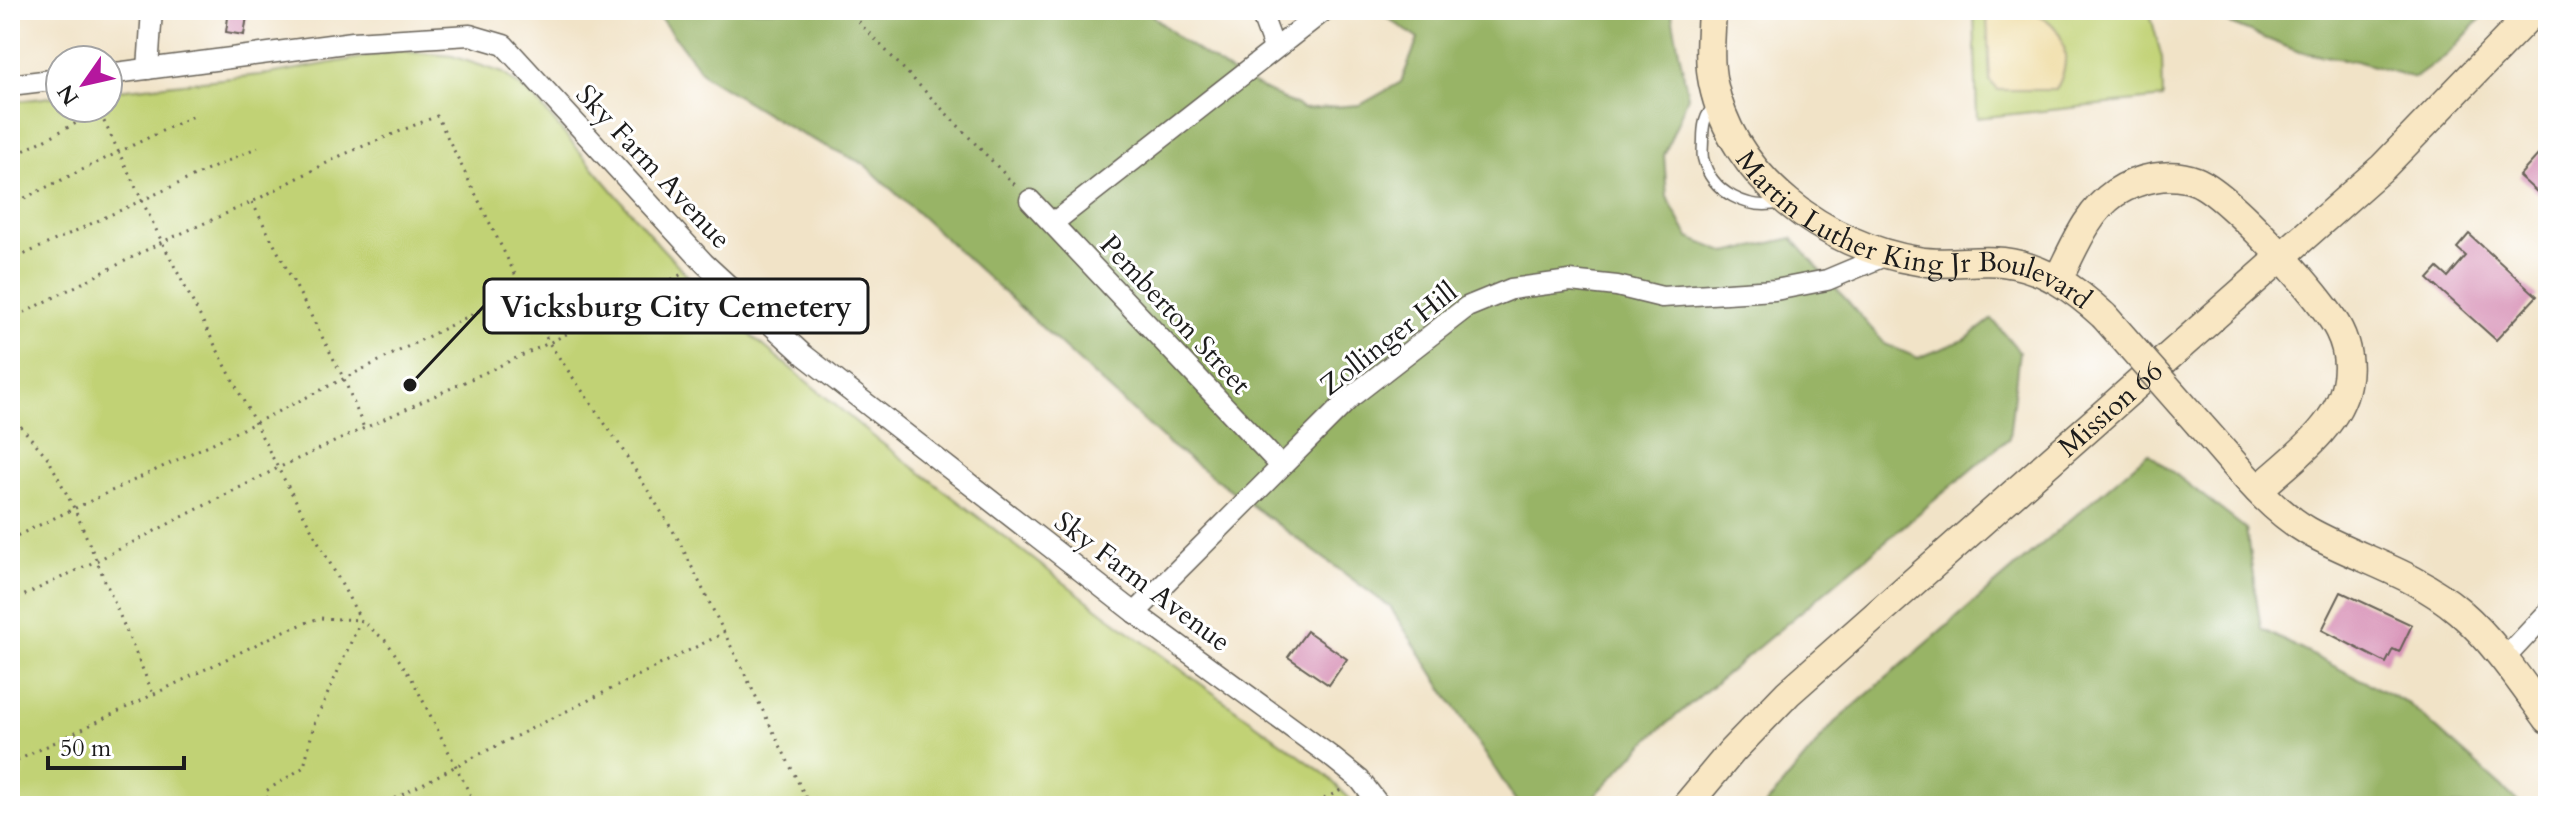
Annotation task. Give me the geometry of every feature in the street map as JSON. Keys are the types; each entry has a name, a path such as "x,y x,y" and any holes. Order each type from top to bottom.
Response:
{"street":[{"path":"148,69 152,10"},
{"path":"1260,10 1274,48"},
{"path":"1053,223 1325,10"},
{"name":"Martin Luther King Jr Boulevard","path":"1712,10 1710,52 1712,81 1718,104 1747,158 1787,201 1831,232 1889,254 1920,262 2004,262 2058,279 2104,316 2258,490 2307,530 2400,573 2438,595 2479,630 2548,719"},
{"name":"Mission 66","path":"1686,806 1732,751 1788,693 2383,167 2535,10"},
{"name":"Sky Farm Avenue","path":"124,72 353,42 470,35 504,45 704,263 804,355 1135,613 1360,780 1380,806"},
{"path":"10,85 44,81"},
{"path":"2058,279 2100,205 2129,184 2165,176 2190,179 2213,190 2282,257 2339,330 2348,357 2347,381 2342,401 2330,420 2258,490"},
{"name":"Pemberton Street","path":"1030,200 1281,466"},
{"name":"Zollinger Hill","path":"1135,613 1351,397 1467,307 1511,289 1570,281 1617,286 1662,297 1775,290 1827,280 1889,254"},
{"path":"2504,659 2548,612"}],"lane":[{"path":"1718,104 1710,110 1703,127 1703,159 1718,186 1739,201 1766,207 1787,201"}],"path":[{"path":"847,10 1030,200"},
{"path":"10,158 99,111 278,468 361,620 387,642 412,679 476,806"},
{"path":"10,205 197,114"},
{"path":"10,320 342,155 437,116 549,343 619,444 678,539 810,806"},
{"path":"10,261 258,147"},
{"path":"252,202 344,379 364,428"},
{"path":"10,602 278,468 549,343 704,263"},
{"path":"10,539 255,423 523,289"},
{"path":"10,414 48,458 75,510 154,696"},
{"path":"10,764 282,632 319,618 361,620"},
{"path":"267,806 266,791 304,767 314,724 361,620"},
{"path":"381,806 724,633"},
{"path":"1310,806 1360,780"}],"green space":[{"path":"654,10 1146,10 1181,40 1239,77 1303,109 1360,105 1401,82 1418,39 1377,10 1671,10 1688,97 1664,155 1667,197 1689,238 1727,253 1792,238 1885,344 1918,358 1966,339 1992,319 2019,351 2009,438 1652,736 1585,806 1519,806 1390,607 1171,446 864,164 797,132 705,76"},
{"path":"1974,10 2149,10 2162,58 2163,98 1977,118"},
{"path":"2196,10 2489,10 2447,55 2415,78 2356,61 2299,52"},
{"path":"399,51 452,56 503,73 535,99 659,245 705,294 748,333 874,437 1105,614 1326,775 1357,806 10,806 10,102 44,98 44,124 124,124 124,89 269,74"},
{"path":"2148,453 2246,529 2261,629 2409,704 2523,806 1765,806 1834,723"}],"sand":[{"path":"2022,10 2048,21 2062,40 2065,64 2056,90 1998,90 1990,81 1987,18 2003,11"}],"building":[{"path":"229,10 248,10 244,35 226,32"},
{"path":"2548,144 2548,202 2519,176"},
{"path":"2469,234 2537,296 2496,340 2428,279 2438,268 2448,277 2466,256 2457,248"},
{"path":"2341,592 2412,625 2399,652 2393,649 2386,663 2322,630"},
{"path":"1307,631 1347,659 1329,685 1288,657"}],"place":[{"name":"Vicksburg City Cemetery","path":"410,385"}]}
